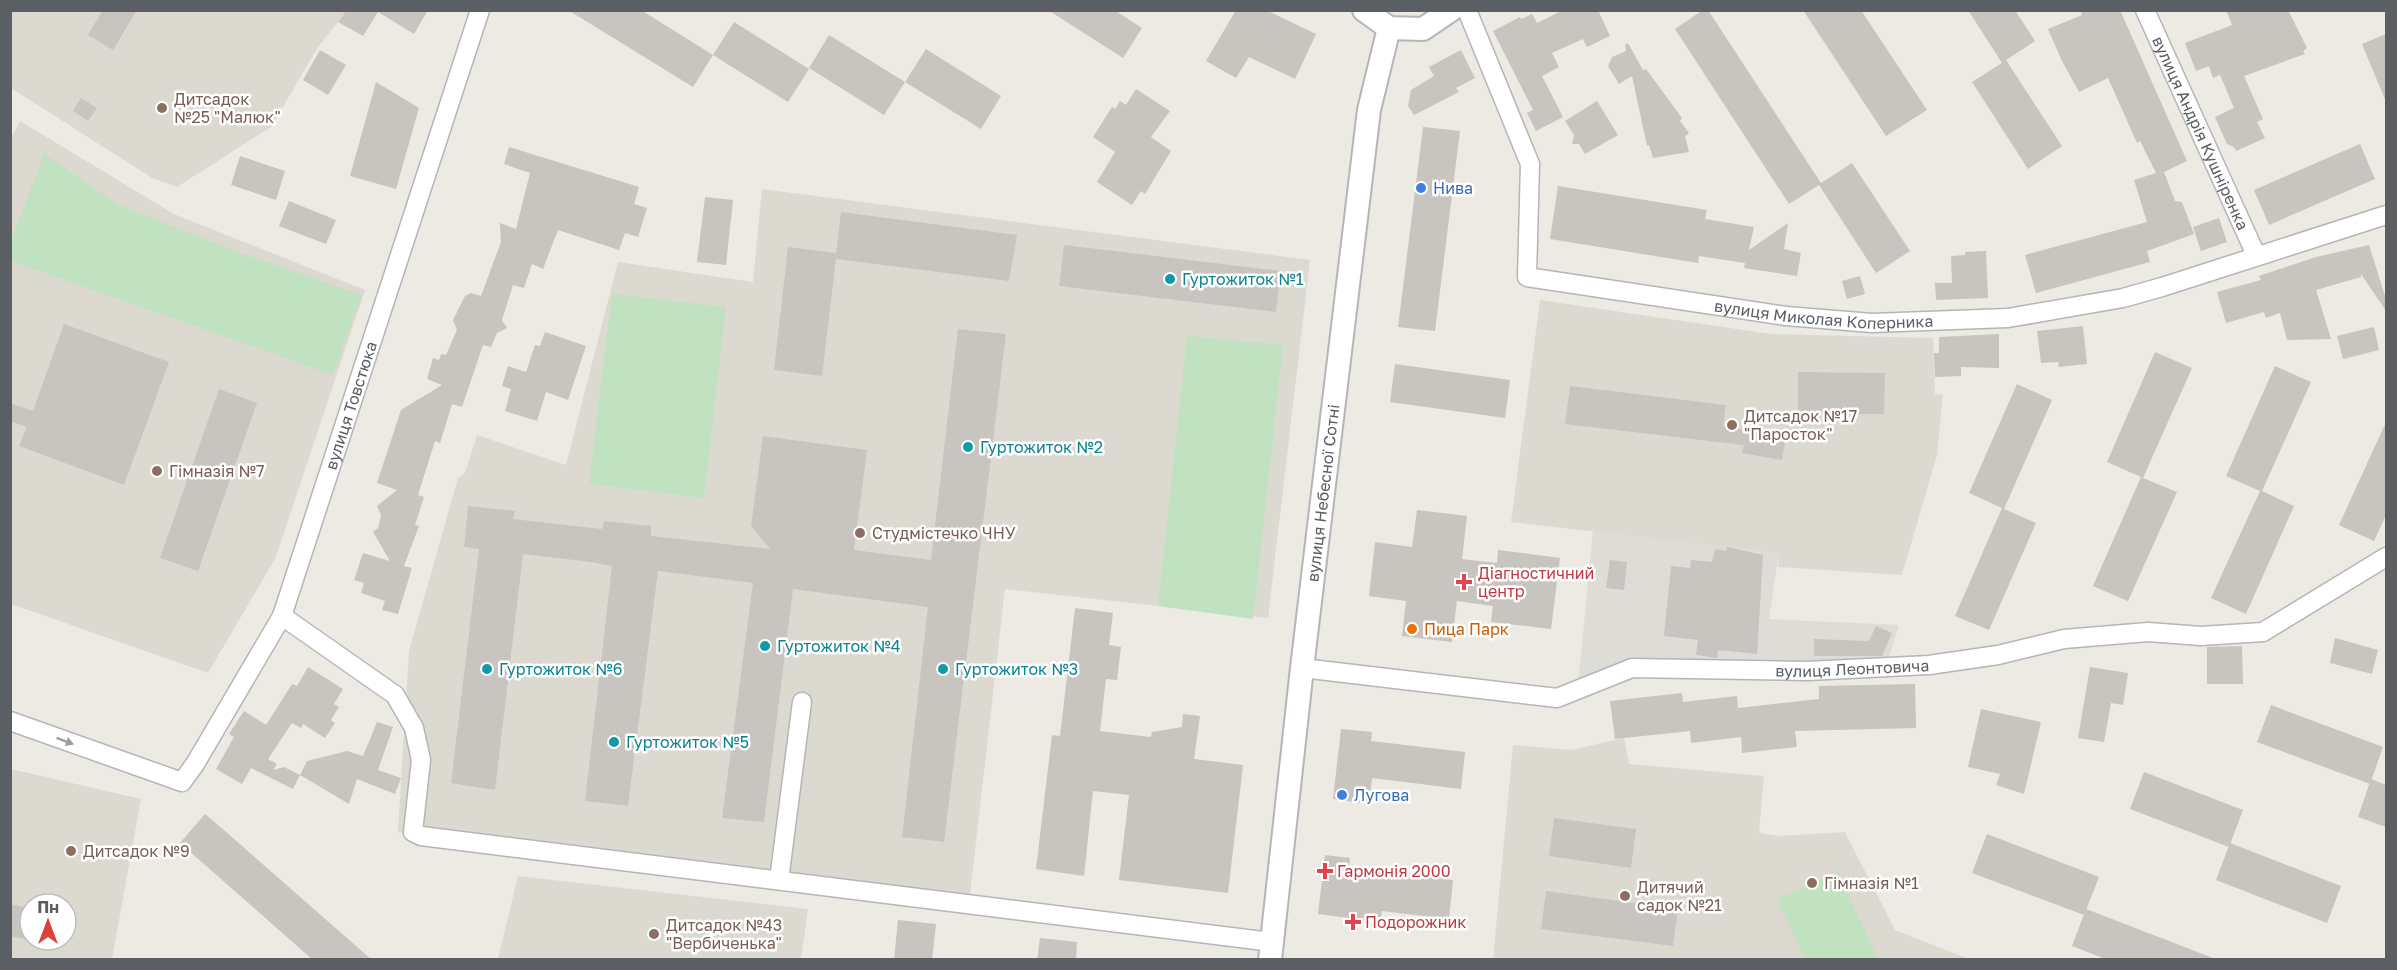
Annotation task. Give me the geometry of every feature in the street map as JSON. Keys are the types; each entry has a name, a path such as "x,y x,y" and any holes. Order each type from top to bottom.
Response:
{"street":[{"name":"вулиця Товстюка","path":"10,721 182,782 282,616 480,10"},
{"path":"1364,10 1389,28 1423,29 1451,10"},
{"name":"вулиця Миколая Коперника","path":"1467,10 1530,164 1527,277 1786,316 1872,323 2008,318 2123,298 2386,215"},
{"name":"вулиця Андрія Кушніренка","path":"2145,10 2256,255"},
{"name":"вулиця Небесної Сотні","path":"1271,951 1302,668 1369,110 1389,28"},
{"name":"вулиця Леонтовича","path":"1302,668 1557,698 1632,668 1807,671 1929,665 1998,655 2064,639 2148,632 2201,636 2263,632 2386,557"},
{"path":"282,616 395,695 414,728 421,760 413,832 421,836 779,880 1271,951"},
{"path":"779,880 802,702"}],"shaded area":[{"name":"Дитсадок №25 \"Малюк\"","path":"10,11 347,11 318,47 271,127 177,187 152,178 11,88"},
{"name":"Гімназія №7","path":"20,121 174,214 365,290 276,557 208,673 11,604 10,140"},
{"name":"Студмістечко ЧНУ","path":"762,189 1310,260 1268,618 1005,589 969,903 398,832 409,651 458,478 465,473 477,435 566,465 618,262 753,282"},
{"name":"Дитсадок №17 \"Паросток\"","path":"1540,300 1771,334 1933,338 1935,395 1943,394 1937,455 1902,575 1778,567 1779,553 1511,522"},
{"path":"1593,531 1779,553 1769,619 1899,625 1886,666 1632,665 1578,685"},
{"name":"Дитячий садок №21","path":"1624,738 1629,764 1764,776 1759,833 1779,836 1845,832 1895,930 1969,959 1493,960 1513,745 1571,750"},
{"name":"Дитсадок №9","path":"11,769 141,799 112,959 11,960"},
{"name":"Дитсадок №43 \"Вербиченька\"","path":"518,876 808,909 801,959 498,959"}],"green space":[{"path":"44,154 119,205 235,251 362,295 333,375 11,261 11,241"},
{"path":"612,294 726,307 704,498 589,484"},
{"path":"1187,336 1283,345 1253,619 1158,606"},
{"path":"1838,872 1878,959 1805,959 1777,899"}],"building":[{"path":"103,10 137,10 113,50 88,35"},
{"path":"347,10 428,10 414,34 378,12 363,36 338,22"},
{"path":"568,10 641,10 713,55 693,87"},
{"path":"1048,10 1114,10 1142,28 1123,58"},
{"path":"1236,10 1266,10 1316,34 1295,79 1249,57 1236,78 1206,61"},
{"path":"1563,10 1598,10 1610,36 1587,47 1583,39 1552,53 1559,67 1542,76 1563,117 1536,131 1527,113 1533,110 1493,31 1520,17 1521,19 1532,14 1537,23"},
{"path":"1703,10 1708,10 1821,183 1852,163 1910,251 1876,273 1819,185 1789,204 1675,29"},
{"path":"1803,10 1861,10 1927,110 1886,136"},
{"path":"1968,10 2015,10 2035,41 2006,60 2062,146 2028,169 1972,82 2002,63"},
{"path":"2080,10 2120,10 2187,161 2164,172 2175,201 2182,202 2194,234 2147,251 2150,262 2036,293 2025,255 2147,222 2134,180 2156,173 2140,141 2137,143 2108,78 2079,92 2062,61 2048,29 2082,15"},
{"path":"2226,10 2288,10 2307,48 2303,51 2305,54 2244,76 2263,119 2257,122 2265,138 2236,151 2234,147 2227,144 2215,117 2234,108 2220,75 2213,78 2209,66 2196,71 2185,43 2232,25"},
{"path":"734,22 809,69 788,102 713,55"},
{"path":"2386,34 2386,102 2362,44"},
{"path":"829,35 905,82 884,115 809,68"},
{"path":"1628,43 1643,70 1646,69 1682,118 1680,121 1689,133 1685,136 1689,152 1653,158 1649,145 1647,146 1632,76 1619,84 1608,66 1612,57 1626,51 1625,45"},
{"path":"926,49 1001,96 981,129 905,82"},
{"path":"320,50 346,65 328,95 303,80"},
{"path":"1461,50 1475,78 1456,88 1459,92 1414,115 1408,106 1411,90 1434,76 1429,67"},
{"path":"376,82 419,108 396,189 350,176"},
{"path":"1136,89 1170,111 1151,137 1171,151 1145,194 1141,191 1132,205 1097,182 1115,152 1093,137 1112,107 1115,109 1120,101 1126,105"},
{"path":"81,98 97,108 88,121 73,111"},
{"path":"1597,101 1618,135 1585,154 1579,144 1572,144 1574,135 1565,121"},
{"path":"1423,127 1460,131 1435,331 1398,327"},
{"path":"2360,144 2375,179 2269,225 2254,190"},
{"path":"509,147 639,187 634,204 647,208 638,237 625,233 619,250 558,230 543,269 532,264 524,288 513,285 502,320 507,328 497,333 491,347 483,345 462,407 452,404 440,443 435,441 418,495 424,497 415,525 419,526 404,566 412,568 398,614 382,610 385,601 361,593 364,583 354,580 363,553 390,561 373,532 378,528 381,515 377,506 397,490 377,483 401,410 442,385 427,379 433,358 439,360 441,354 446,355 457,330 453,320 465,296 471,293 481,296 501,242 500,223 516,229 530,173 504,164"},
{"path":"240,156 285,171 276,200 231,185"},
{"path":"1558,186 1707,210 1705,219 1754,227 1749,250 1788,223 1784,249 1801,253 1797,276 1744,268 1745,263 1699,256 1698,263 1550,239"},
{"path":"705,197 733,200 726,265 697,262"},
{"path":"289,201 336,220 326,244 279,226"},
{"path":"841,212 1017,235 1009,281 836,259 822,376 774,370 788,247 836,253"},
{"path":"2219,218 2227,242 2201,251 2193,227"},
{"name":"Гуртожиток №1","path":"1064,245 1281,271 1276,312 1059,286"},
{"path":"2369,245 2386,299 2386,311 2361,274 2361,277 2316,290 2331,339 2287,340 2280,313 2266,318 2264,312 2226,323 2217,292 2261,280 2259,276 2316,257"},
{"path":"1986,251 1988,298 1936,300 1935,283 1952,283 1951,256 1965,255 1965,252"},
{"path":"1860,276 1865,294 1847,299 1842,281"},
{"path":"64,324 169,362 124,485 19,446 27,427 10,421 10,403 33,411"},
{"path":"2083,326 2087,364 2059,367 2058,362 2041,363 2037,331"},
{"path":"2374,327 2379,350 2343,359 2337,336"},
{"path":"958,329 1006,334 944,842 902,837 928,607 793,589 764,822 722,818 753,583 658,571 628,806 585,801 612,566 591,562 523,554 495,790 451,783 479,549 464,547 468,506 515,511 513,519 602,529 604,521 651,526 651,536 770,549 751,526 763,436 867,450 854,550 931,560"},
{"path":"545,332 586,346 568,400 546,392 537,421 505,411 511,389 502,386 508,366 526,372 535,345 540,346"},
{"path":"1999,334 1999,368 1961,367 1961,376 1935,377 1934,353 1939,353 1939,337"},
{"path":"2155,352 2192,368 2143,478 2177,492 2128,601 2093,586 2141,477 2107,462"},
{"path":"1395,364 1510,380 1505,418 1390,402"},
{"path":"2275,366 2311,382 2262,491 2294,506 2246,614 2211,598 2260,491 2226,476"},
{"path":"1798,372 1885,373 1884,414 1798,414"},
{"path":"2017,384 2052,400 2004,509 2036,523 1989,630 1955,616 2002,508 1969,493"},
{"path":"1570,386 1726,405 1723,426 1786,437 1782,460 1742,453 1744,445 1565,424"},
{"path":"219,389 257,403 198,571 160,558"},
{"path":"2386,422 2386,515 2374,541 2339,525"},
{"name":"Діагностичний центр","path":"1417,510 1467,516 1462,559 1497,563 1498,550 1560,558 1551,629 1491,622 1493,606 1457,601 1452,642 1402,636 1406,601 1369,596 1375,542 1412,547"},
{"path":"1727,547 1763,555 1757,654 1718,650 1717,658 1696,655 1698,640 1664,636 1671,566 1690,568 1691,560 1712,562 1715,549 1726,551"},
{"path":"1610,560 1627,562 1624,590 1606,588"},
{"path":"1075,608 1113,613 1109,645 1121,647 1117,680 1106,679 1100,731 1151,737 1152,732 1182,727 1183,714 1200,716 1194,759 1243,765 1228,893 1119,880 1129,795 1093,791 1084,876 1036,869 1052,735 1060,736"},
{"path":"1876,626 1892,633 1882,656 1814,656 1814,639 1869,641"},
{"path":"2335,638 2378,650 2372,674 2330,663"},
{"path":"2242,646 2243,684 2207,684 2207,647"},
{"path":"308,667 343,689 334,704 339,707 331,720 335,723 325,738 303,724 301,728 292,723 268,759 277,764 273,770 284,767 300,775 293,789 251,768 242,784 216,769 234,737 229,734 244,711 266,725 292,684 297,686"},
{"path":"2090,667 2128,673 2123,705 2111,703 2104,742 2078,738"},
{"path":"1915,684 1916,728 1795,731 1797,747 1742,753 1741,737 1691,743 1690,731 1615,739 1610,701 1682,693 1683,702 1737,696 1738,708 1819,699 1819,686"},
{"path":"2271,705 2383,747 2370,784 2257,742"},
{"path":"1981,709 2041,722 2024,794 1996,785 2000,774 1968,767"},
{"path":"377,722 393,727 378,770 401,778 395,794 357,779 349,804 300,775 307,761 347,751 363,756"},
{"path":"1341,729 1372,732 1371,741 1465,752 1461,789 1372,778 1369,804 1333,799"},
{"path":"2144,772 2243,810 2229,847 2130,809"},
{"path":"2371,779 2386,785 2386,827 2358,817"},
{"path":"205,814 372,960 313,960 180,843"},
{"path":"1554,818 1636,829 1631,868 1549,856"},
{"path":"1987,834 2099,877 2084,915 1972,873"},
{"path":"2230,843 2341,886 2327,923 2216,880"},
{"path":"1325,855 1350,858 1349,868 1453,880 1449,919 1382,911 1380,922 1318,914"},
{"path":"1546,891 1678,909 1673,946 1541,929"},
{"path":"10,904 18,906 18,938 10,936"},
{"path":"2086,909 2213,958 2213,960 2108,960 2072,946"},
{"path":"898,920 936,924 932,960 894,960"},
{"path":"1040,938 1077,942 1076,960 1037,960"}],"place":[{"name":"Дитсадок №25 \"Малюк\"","path":"162,108"},
{"name":"Нива","path":"1421,188"},
{"name":"Гуртожиток №1","path":"1170,279"},
{"name":"Дитсадок №17 \"Паросток\"","path":"1732,425"},
{"name":"Гуртожиток №2","path":"968,447"},
{"name":"Гімназія №7","path":"157,471"},
{"name":"Студмістечко ЧНУ","path":"860,533"},
{"name":"Діагностичний центр","path":"1464,582"},
{"name":"Пица Парк","path":"1412,629"},
{"name":"Гуртожиток №4","path":"765,646"},
{"name":"Гуртожиток №6","path":"487,669"},
{"name":"Гуртожиток №3","path":"943,669"},
{"name":"Гуртожиток №5","path":"614,742"},
{"name":"Лугова","path":"1342,795"},
{"name":"Дитсадок №9","path":"71,851"},
{"name":"Гармонія 2000","path":"1325,871"},
{"name":"Гімназія №1","path":"1812,883"},
{"name":"Дитячий садок №21","path":"1625,896"},
{"name":"Подорожник","path":"1353,922"},
{"name":"Дитсадок №43 \"Вербиченька\"","path":"654,934"}]}
